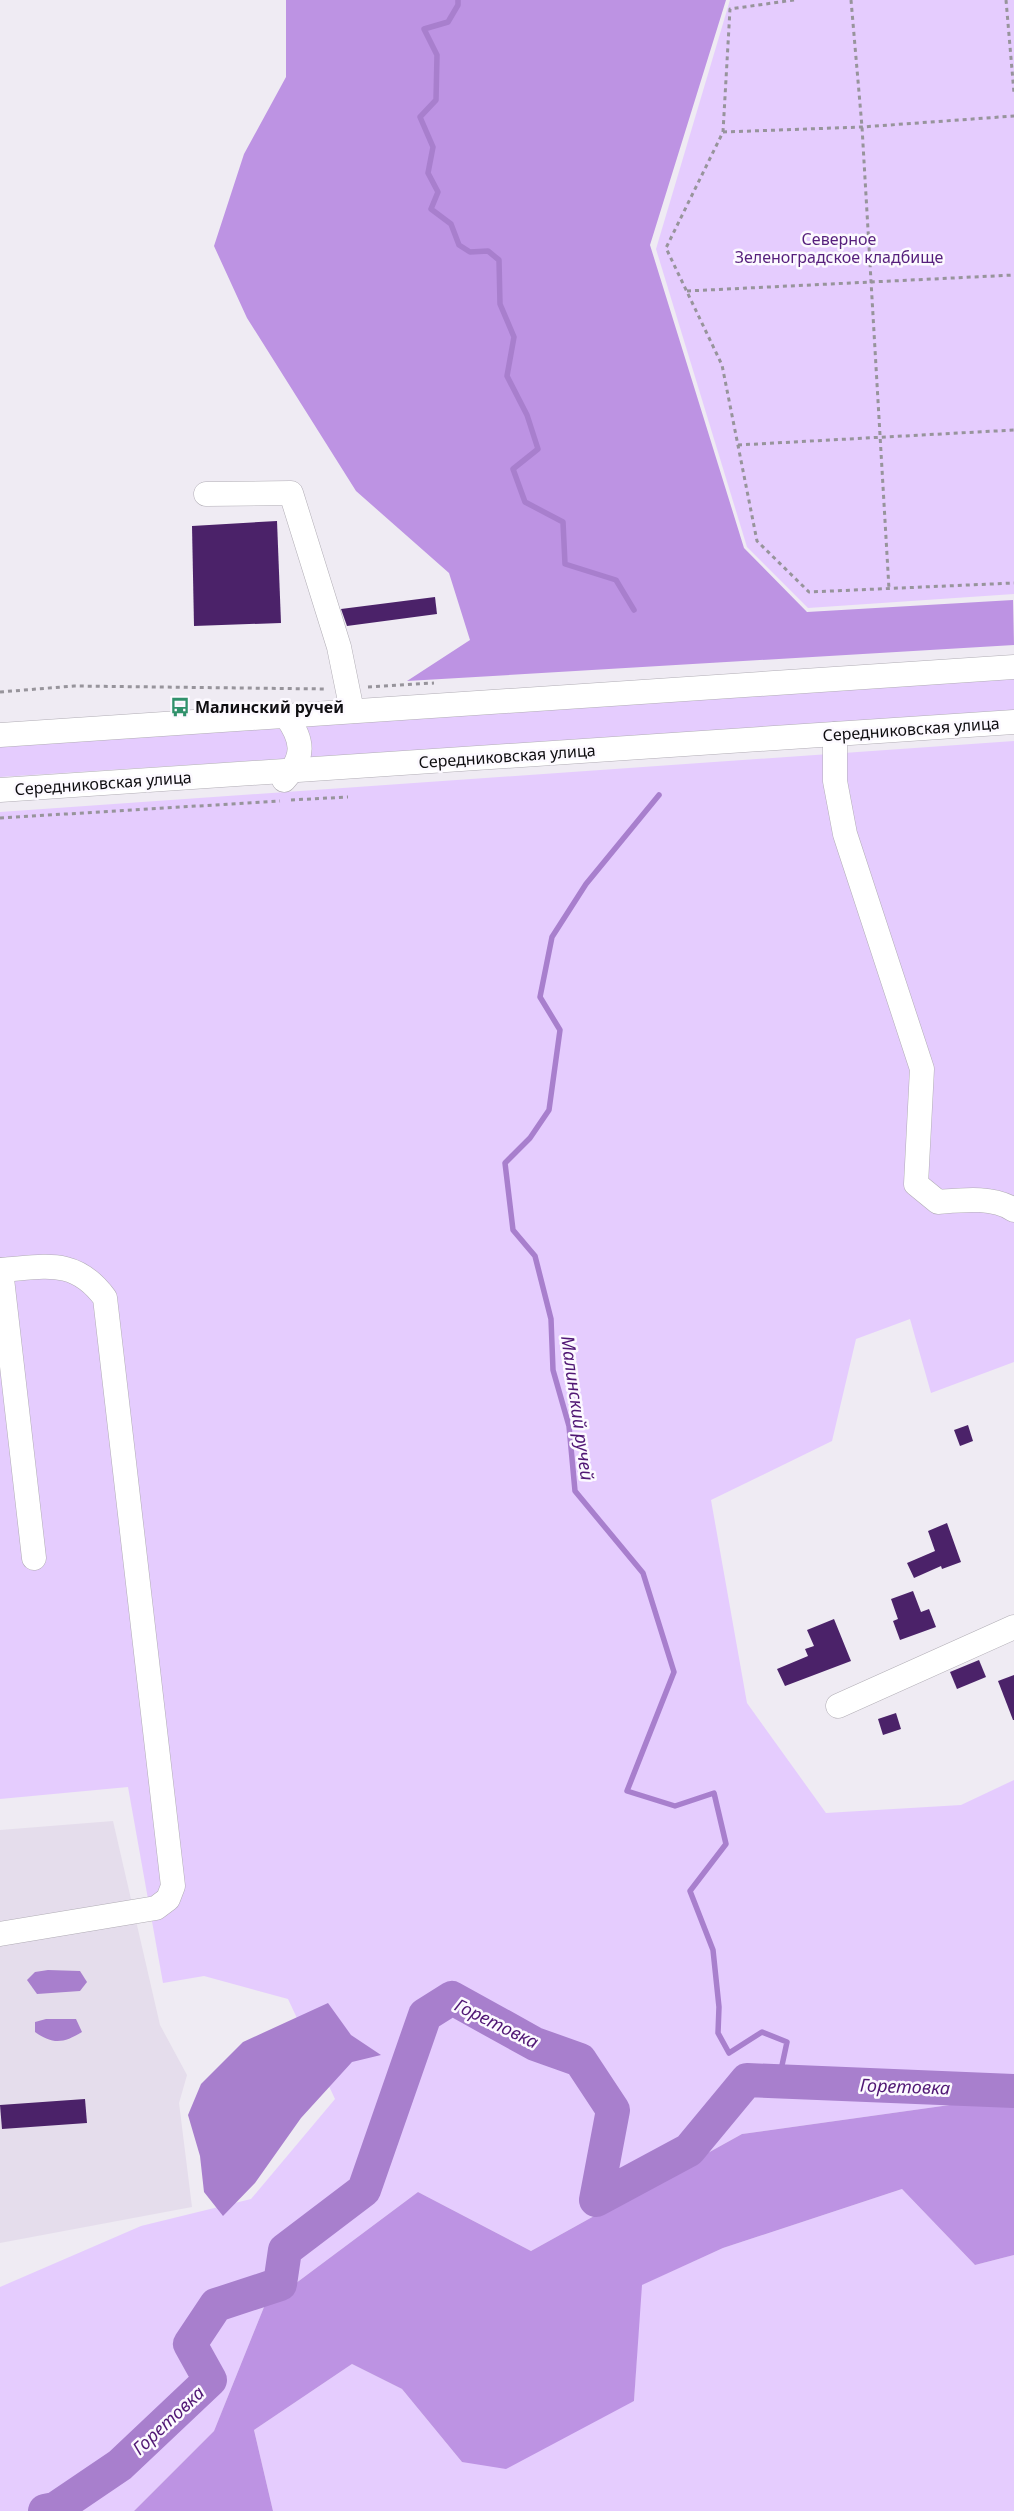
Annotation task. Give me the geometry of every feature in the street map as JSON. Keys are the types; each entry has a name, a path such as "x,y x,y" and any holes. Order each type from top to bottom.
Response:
{"street":[{"path":"206,494 291,492 339,647 352,711"},
{"path":"0,735 1014,667"},
{"path":"286,716 299,739 300,754 293,770"},
{"name":"Середниковская улица","path":"0,790 1014,722"},
{"path":"835,734 835,781 846,834 922,1069 916,1184 938,1202 973,1200 1007,1206 1014,1210"},
{"path":"0,1934 156,1908 168,1899 173,1886 105,1298 94,1284 78,1272 56,1266 1,1270 34,1558"},
{"path":"838,1706 1014,1627"}],"path":[{"path":"794,0 730,9 723,132 666,248 722,365 757,541 809,592 1014,583"},
{"path":"852,0 872,284 889,589"},
{"path":"1006,0 1014,92"},
{"path":"723,132 862,127 1014,116"},
{"path":"687,291 872,284 1014,275"},
{"path":"738,445 880,435 1014,430"},
{"path":"0,692 74,686 330,689"},
{"path":"0,818 348,797"}],"shaded area":[{"path":"286,0 726,0 650,245 744,548 807,612 1013,600 1014,645 407,681 470,640 449,573 356,491 247,318 214,246 244,154 286,77"},
{"path":"113,1821 160,2025 187,2075 179,2103 192,2207 0,2243 0,1830"},
{"path":"48,1970 80,1971 87,1982 80,1991 37,1994 27,1980 35,1972"},
{"path":"328,2003 351,2035 381,2055 352,2062 301,2118 255,2183 223,2216 204,2192 200,2156 188,2115 201,2084 243,2042"},
{"path":"46,2019 76,2019 82,2032 64,2040 53,2041 47,2039 35,2032 35,2022"},
{"path":"1014,2096 1014,2255 975,2265 902,2189 723,2248 642,2285 634,2401 506,2469 462,2462 402,2389 352,2364 254,2430 273,2511 134,2511 214,2431 264,2307 418,2192 531,2251 742,2134"}],"green space":[{"name":"Северное Зеленоградское кладбище","path":"730,0 1014,0 1014,594 808,608 747,547 656,249"},
{"path":"1014,678 1014,712 0,777 0,742"},
{"path":"1014,741 1014,1362 931,1393 910,1319 856,1339 832,1441 711,1500 747,1703 826,1813 961,1805 1014,1780 1014,2096 742,2134 531,2251 418,2192 264,2307 214,2431 134,2511 0,2511 0,2287 141,2226 251,2199 335,2099 288,1999 204,1976 163,1983 128,1787 0,1799 0,812"},
{"path":"902,2189 975,2265 1014,2255 1014,2511 273,2511 254,2430 352,2364 402,2389 462,2462 634,2401 641,2285 723,2248"}],"building":[{"path":"277,521 281,623 194,626 192,526"},
{"path":"435,597 437,614 347,626 341,609"},
{"path":"968,1425 973,1441 960,1446 954,1430"},
{"path":"947,1523 961,1562 942,1569 941,1566 914,1578 907,1563 935,1551 928,1531"},
{"path":"913,1591 921,1612 929,1609 936,1627 900,1640 893,1621 898,1619 891,1599"},
{"path":"834,1619 851,1661 785,1686 777,1669 808,1656 805,1649 814,1646 807,1630"},
{"path":"979,1660 986,1677 957,1689 950,1672"},
{"path":"1014,1675 1014,1720 1013,1720 998,1681"},
{"path":"896,1713 901,1729 883,1735 878,1719"},
{"path":"85,2099 87,2123 2,2129 0,2105"}],"waterway":[{"name":"Малинский ручей","path":"458,0 458,5 448,22 424,29 437,55 436,100 420,117 433,147 428,173 438,192 431,209 451,224 459,245 470,252 488,251 499,260 500,304 514,337 507,376 527,415 538,449 513,469 525,502 563,522 565,564 616,580 634,610"},
{"name":"Малинский ручей","path":"659,795 586,884 552,937 540,997 560,1030 549,1110 530,1138 505,1163 513,1230 535,1256 551,1319 553,1370 569,1426 575,1491 643,1573 674,1672 627,1791 675,1806 714,1793 726,1844 690,1891 713,1950 719,2007 718,2033 729,2053 762,2032 787,2042 781,2070 783,2081"},
{"name":"Горетовка","path":"45,2511 55,2509 120,2465 210,2380 190,2344 216,2305 280,2284 285,2250 364,2190 425,2015 452,1998 535,2044 580,2060 613,2110 596,2200 689,2150 747,2080 1014,2091"}],"place":[{"name":"Малинский ручей","path":"180,707"}]}
